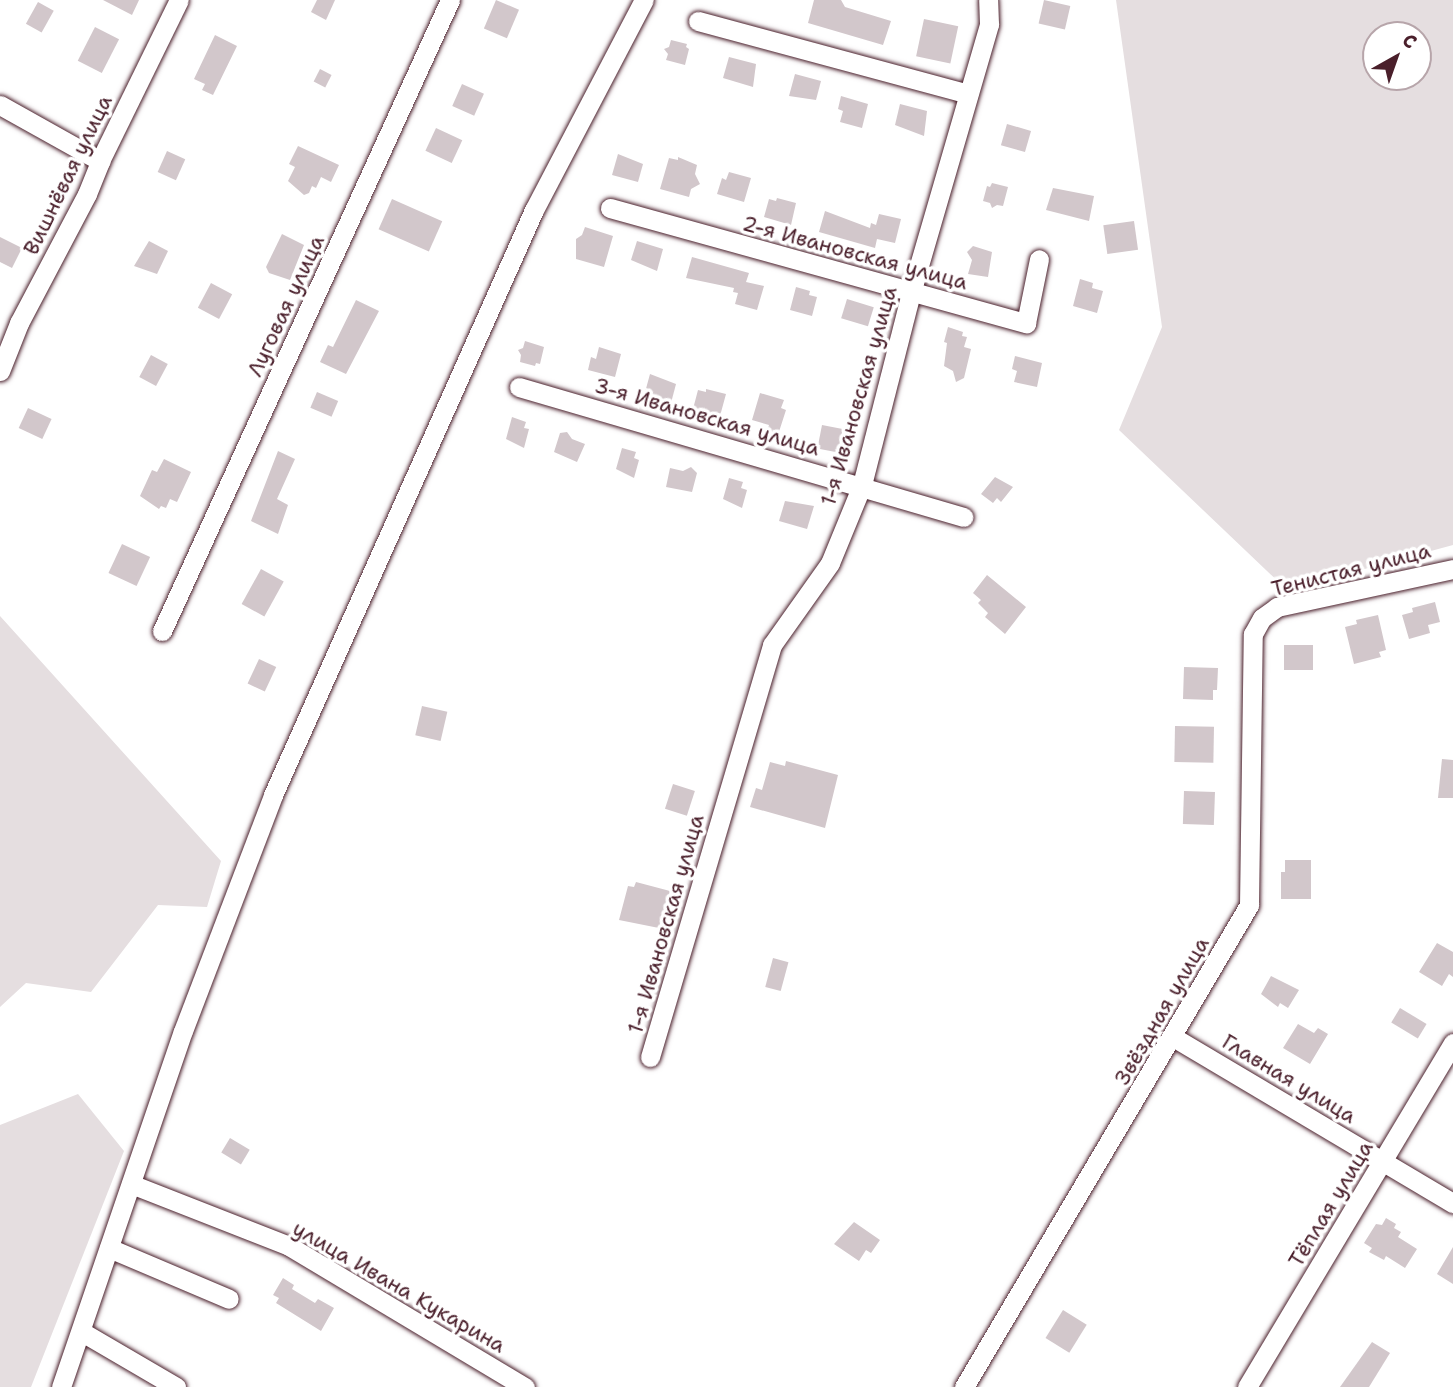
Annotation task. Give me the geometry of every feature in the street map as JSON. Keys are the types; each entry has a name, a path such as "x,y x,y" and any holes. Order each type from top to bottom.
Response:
{"street":[{"name":"Вишнёвая улица","path":"0,371 19,323 87,194 100,161 179,0"},
{"name":"Луговая улица","path":"163,631 450,0"},
{"path":"61,1387 183,1031 273,795 534,210 644,0"},
{"name":"1-я Ивановская улица","path":"650,1057 772,645 830,563 862,485 911,293 989,24 988,0"},
{"path":"698,21 968,94"},
{"path":"0,105 100,161"},
{"name":"2-я Ивановская улица","path":"610,208 1026,323 1039,259"},
{"name":"3-я Ивановская улица","path":"519,387 862,485 963,517"},
{"name":"Тенистая улица","path":"1262,618 1277,607 1453,569"},
{"name":"Звёздная улица","path":"964,1387 1249,905 1253,634 1262,618"},
{"name":"Главная улица","path":"1173,1037 1453,1203"},
{"name":"Тёплая улица","path":"1247,1387 1453,1043"},
{"name":"улица Ивана Кукарина","path":"131,1184 289,1246 525,1387"},
{"path":"108,1248 229,1299"},
{"path":"82,1332 176,1387"}],"shaded area":[{"path":"1116,0 1453,0 1453,545 1287,590 1119,430 1162,327"},
{"path":"0,616 221,861 207,907 158,905 91,992 26,983 0,1007"},
{"path":"78,1094 124,1151 31,1387 0,1387 0,1125"}],"building":[{"path":"103,0 139,0 132,15"},
{"path":"317,0 335,0 326,20 311,12"},
{"path":"496,0 519,10 507,38 484,29"},
{"path":"814,0 841,0 845,7 891,21 883,45 808,23"},
{"path":"1044,0 1070,6 1065,29 1039,23"},
{"path":"38,2 54,11 42,33 26,24"},
{"path":"924,19 958,26 950,63 916,56"},
{"path":"95,27 119,39 102,73 78,61"},
{"path":"215,35 237,46 213,95 202,90 205,84 194,79"},
{"path":"671,40 687,44 689,49 685,65 666,60 668,54 664,49 669,47"},
{"path":"729,57 756,64 753,87 723,78"},
{"path":"320,69 332,75 325,87 314,81"},
{"path":"795,74 821,81 816,100 789,96"},
{"path":"462,84 484,94 474,116 452,106"},
{"path":"841,96 868,104 862,128 840,122 843,111 838,109"},
{"path":"900,104 927,111 924,136 895,125"},
{"path":"1007,124 1031,131 1025,152 1001,145"},
{"path":"436,128 462,140 452,163 425,151"},
{"path":"298,146 339,165 331,182 321,177 316,188 312,186 309,193 304,195 288,181 295,167 289,164"},
{"path":"167,151 185,159 176,180 158,172"},
{"path":"618,154 643,164 638,182 612,175"},
{"path":"678,157 697,165 695,174 700,184 691,189 689,197 660,189 669,158 678,160"},
{"path":"729,172 751,178 744,202 717,194 722,178 726,180"},
{"path":"992,183 1008,187 1003,206 992,208 990,203 983,201 987,186 990,187"},
{"path":"1053,188 1094,196 1089,221 1046,210"},
{"path":"777,198 796,203 791,225 764,217 769,199 776,201"},
{"path":"392,199 442,221 429,252 379,229"},
{"path":"825,211 870,228 871,223 876,225 879,214 901,219 895,243 877,239 875,248 819,232"},
{"path":"1134,221 1138,250 1107,254 1103,225"},
{"path":"585,227 613,236 604,267 576,259 576,239 582,235"},
{"path":"282,234 304,245 290,280 269,273 266,267"},
{"path":"0,237 22,248 12,268 0,262"},
{"path":"149,241 168,251 157,274 134,266"},
{"path":"637,241 663,249 657,271 631,260"},
{"path":"973,246 992,252 988,277 968,274 972,260 967,252"},
{"path":"692,257 749,273 746,282 764,286 757,310 735,304 738,293 733,292 734,288 686,278"},
{"path":"1080,279 1093,283 1092,288 1103,291 1097,313 1073,306"},
{"path":"211,283 232,294 219,319 198,308"},
{"path":"796,287 810,291 809,295 817,297 812,316 790,310"},
{"path":"847,299 874,307 868,326 841,318"},
{"path":"356,300 379,311 346,374 320,362 328,345 333,347"},
{"path":"948,327 963,332 962,336 967,337 964,347 971,349 964,378 956,382 953,371 944,366 947,343 944,342"},
{"path":"525,341 544,347 540,364 536,363 535,366 520,362 521,355 518,350 523,348"},
{"path":"599,347 621,354 615,377 588,370 591,357 596,359"},
{"path":"151,355 168,364 156,386 139,377"},
{"path":"1015,356 1042,363 1037,387 1014,382 1017,371 1012,369"},
{"path":"650,374 676,384 671,403 644,396"},
{"path":"706,389 726,394 720,416 693,409 698,390 706,392"},
{"path":"317,392 338,401 332,417 310,408"},
{"path":"760,393 784,400 781,408 786,410 777,438 766,434 769,425 752,420"},
{"path":"28,408 52,419 42,439 19,428"},
{"path":"512,417 526,422 524,428 529,429 524,448 506,439"},
{"path":"822,425 843,429 838,453 817,449"},
{"path":"567,432 572,439 585,444 577,462 554,452 560,433"},
{"path":"622,448 636,452 634,458 639,460 634,478 616,469"},
{"path":"278,451 295,459 277,499 288,505 278,534 251,521"},
{"path":"164,459 191,472 177,502 170,499 166,508 161,506 159,509 140,496 152,470 157,472"},
{"path":"691,467 697,473 692,492 666,487 670,468 683,471"},
{"path":"995,477 1013,487 1001,502 997,498 993,503 981,494"},
{"path":"729,478 743,482 741,488 747,490 742,508 723,499"},
{"path":"785,501 814,506 807,529 779,521"},
{"path":"122,544 150,557 137,586 108,573"},
{"path":"261,569 284,582 264,617 242,604"},
{"path":"987,575 1026,607 1005,634 985,617 988,613 978,603 981,600 973,593"},
{"path":"1435,602 1440,622 1428,625 1430,633 1409,639 1402,615 1413,612 1412,608"},
{"path":"1378,615 1386,650 1379,652 1381,657 1354,664 1345,627 1357,624 1356,620"},
{"path":"1284,645 1313,645 1313,670 1284,670"},
{"path":"259,659 276,667 265,692 248,683"},
{"path":"1184,667 1218,668 1217,690 1213,690 1213,700 1183,699"},
{"path":"422,706 447,712 441,741 415,735"},
{"path":"1175,726 1214,727 1213,763 1174,762"},
{"path":"1442,759 1453,760 1453,798 1438,798"},
{"path":"786,761 838,775 825,828 750,807 756,788 762,790 770,762 785,766"},
{"path":"673,784 695,791 687,816 665,809"},
{"path":"1184,791 1215,792 1214,825 1183,824"},
{"path":"1285,860 1311,860 1311,899 1281,899 1281,872 1285,872"},
{"path":"636,882 670,891 659,928 619,920 628,886 634,887"},
{"path":"1437,943 1453,952 1453,977 1449,974 1442,986 1419,972"},
{"path":"773,958 788,962 781,991 765,987"},
{"path":"1271,976 1299,990 1288,1008 1280,1003 1278,1007 1261,994"},
{"path":"1400,1008 1427,1024 1418,1039 1391,1023"},
{"path":"1298,1024 1314,1033 1318,1028 1328,1034 1310,1064 1283,1048"},
{"path":"230,1138 250,1150 241,1164 221,1153"},
{"path":"1386,1218 1396,1224 1394,1228 1401,1232 1398,1237 1417,1249 1405,1268 1386,1256 1384,1260 1369,1252 1372,1248 1364,1243 1376,1224 1382,1225"},
{"path":"854,1222 880,1240 871,1253 866,1250 859,1261 834,1244"},
{"path":"1453,1247 1453,1284 1437,1274"},
{"path":"283,1278 294,1285 292,1289 315,1303 318,1299 334,1308 321,1331 276,1303 279,1298 273,1295"},
{"path":"1063,1310 1087,1325 1069,1353 1046,1338"},
{"path":"1372,1342 1390,1353 1369,1387 1340,1387"}]}
